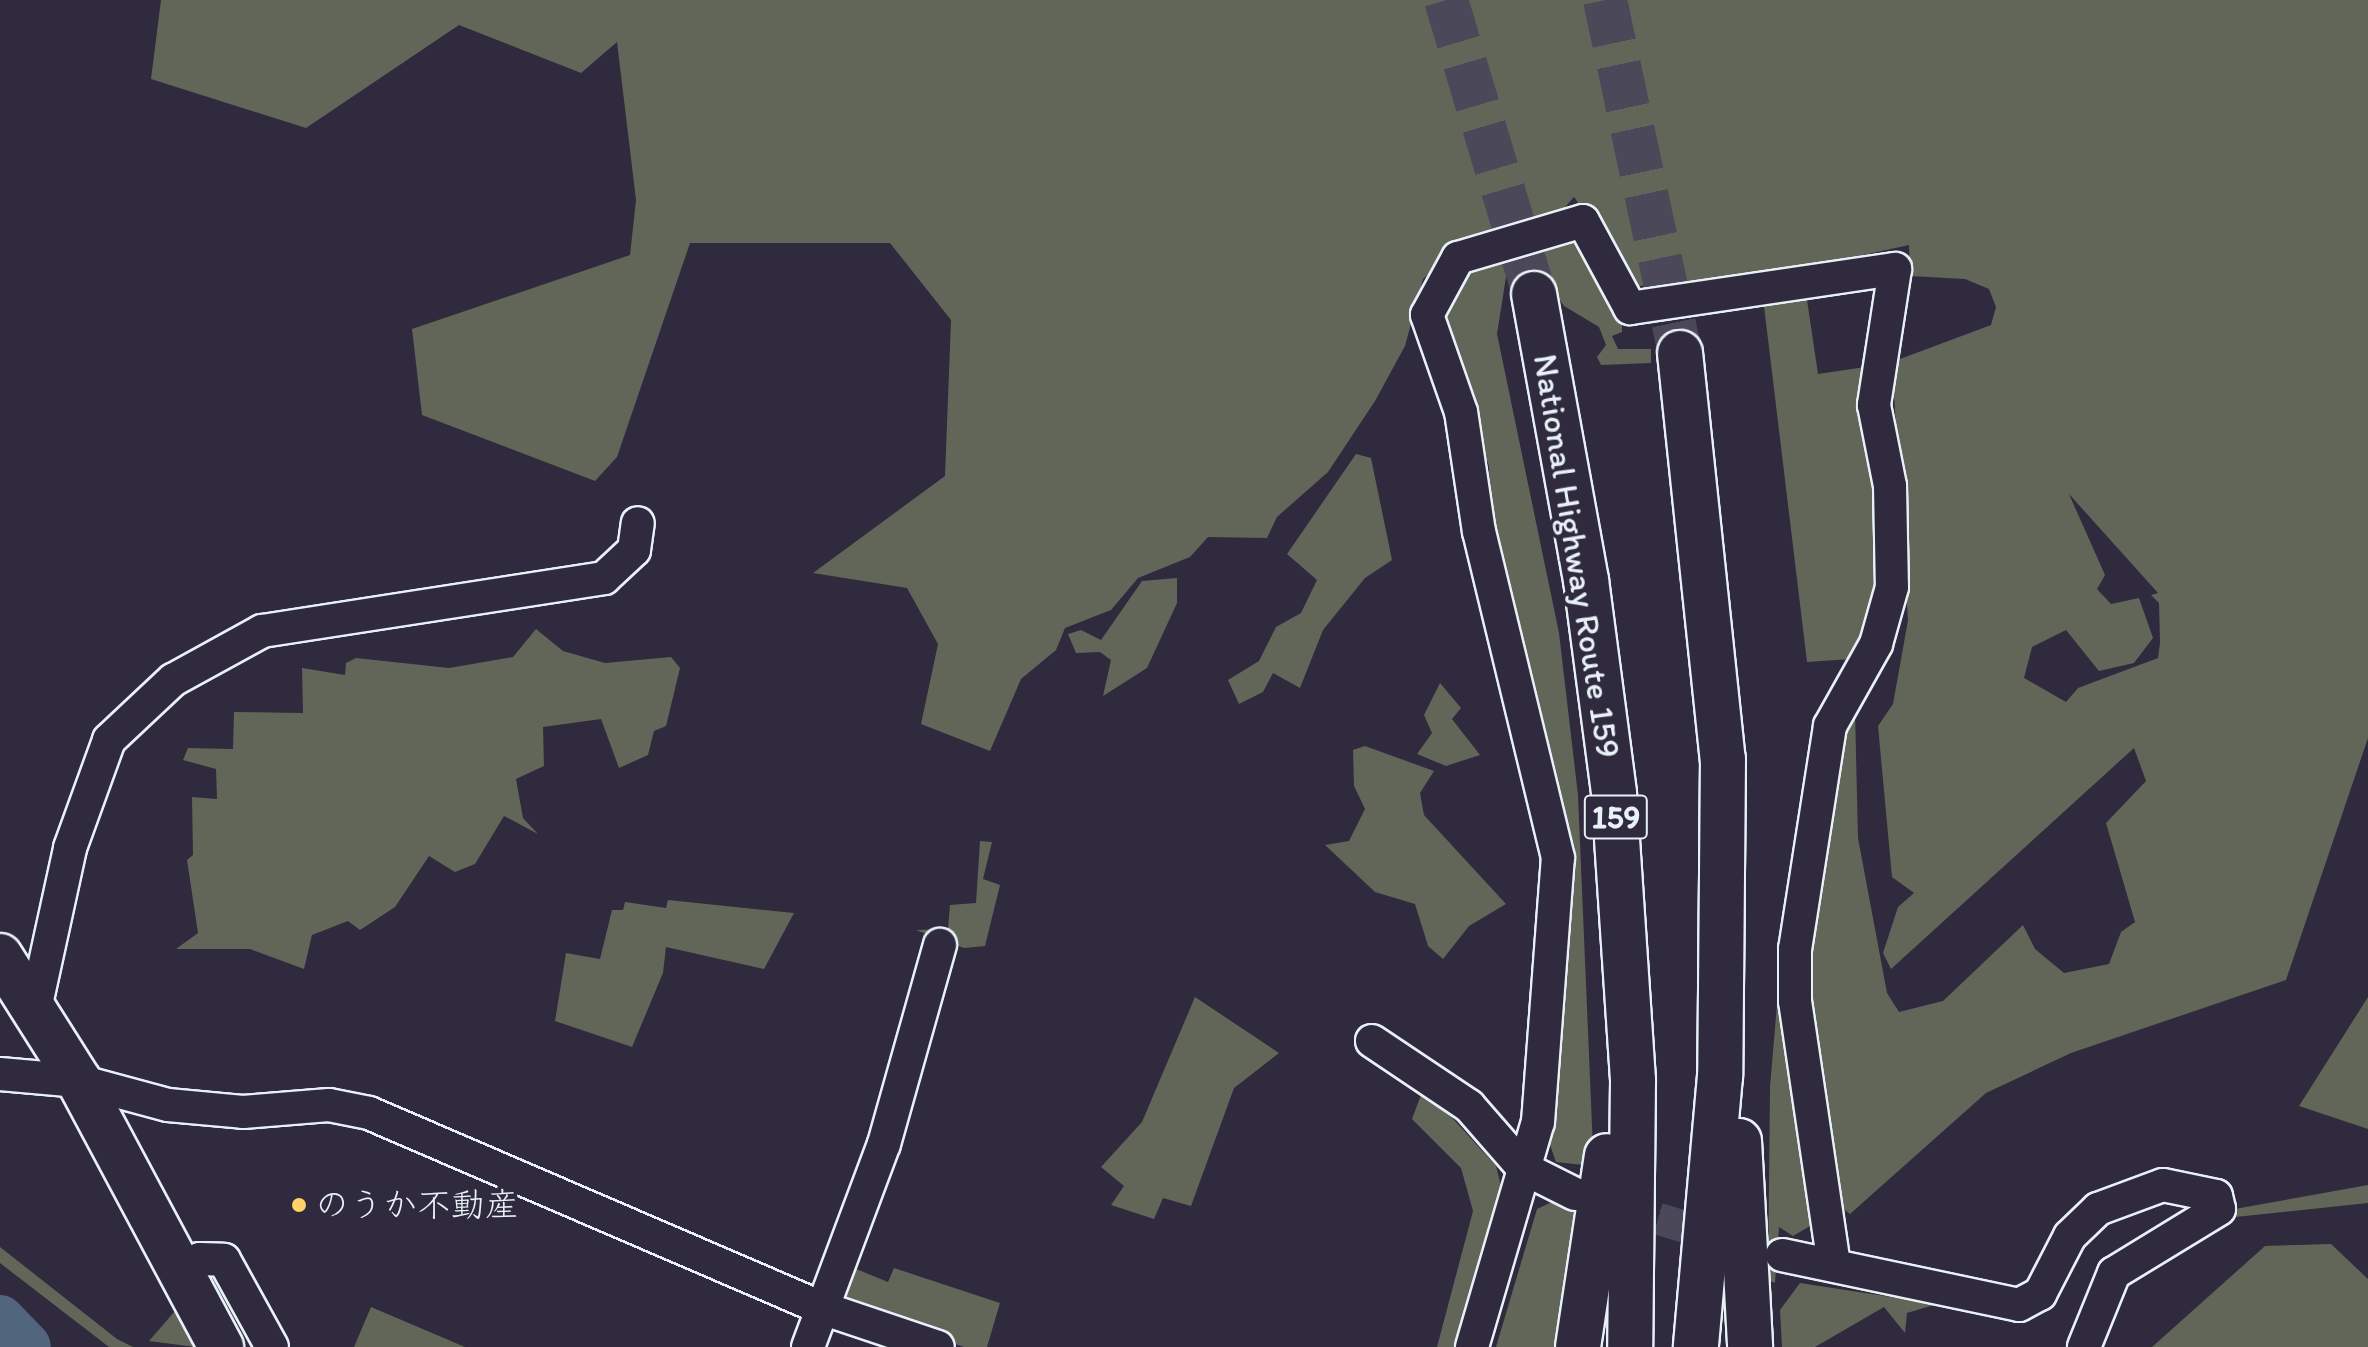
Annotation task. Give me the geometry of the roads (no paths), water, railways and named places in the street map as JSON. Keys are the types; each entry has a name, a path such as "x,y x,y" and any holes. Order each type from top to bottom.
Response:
{"main road":[{"name":"National Highway Route 159","path":"1534,294 1603,691 1624,915 1634,1160 1630,1347"},
{"path":"1680,353 1723,759 1750,1347"},
{"name":"159","path":"1553,398 1609,1022 1601,1235 1578,1347"},
{"path":"1696,1347 1720,1076 1723,759"},
{"path":"0,956 79,1081 221,1347"}],"street":[{"path":"1472,1347 1538,1122 1558,858 1479,532 1461,412 1427,315 1458,258 1583,221 1630,308 1895,269 1874,405 1890,486 1892,587 1876,644 1830,726 1795,949 1795,1001 1834,1264"},
{"path":"35,1009 70,848 109,740 173,680 262,631 604,578 634,550 638,523"},
{"path":"808,1347 884,1144 940,945"},
{"path":"1372,1041 1469,1106 1523,1168 1575,1194"},
{"path":"0,1074 79,1081 168,1105 243,1112 329,1105 369,1113 822,1308 938,1347"},
{"path":"1782,1255 2019,1305 2040,1294 2070,1236 2098,1209 2163,1185 2216,1196 2219,1209 2114,1273 2084,1347"},
{"path":"180,1269 200,1259 224,1260 272,1347"}],"waterway":[{"path":"0,1320 26,1347"}],"tunnel":[{"path":"1446,0 1534,294"},
{"path":"1605,0 1680,353"},
{"path":"1612,1205 1725,1239"}],"place":[{"name":"のうか不動産","path":"299,1205"}]}
